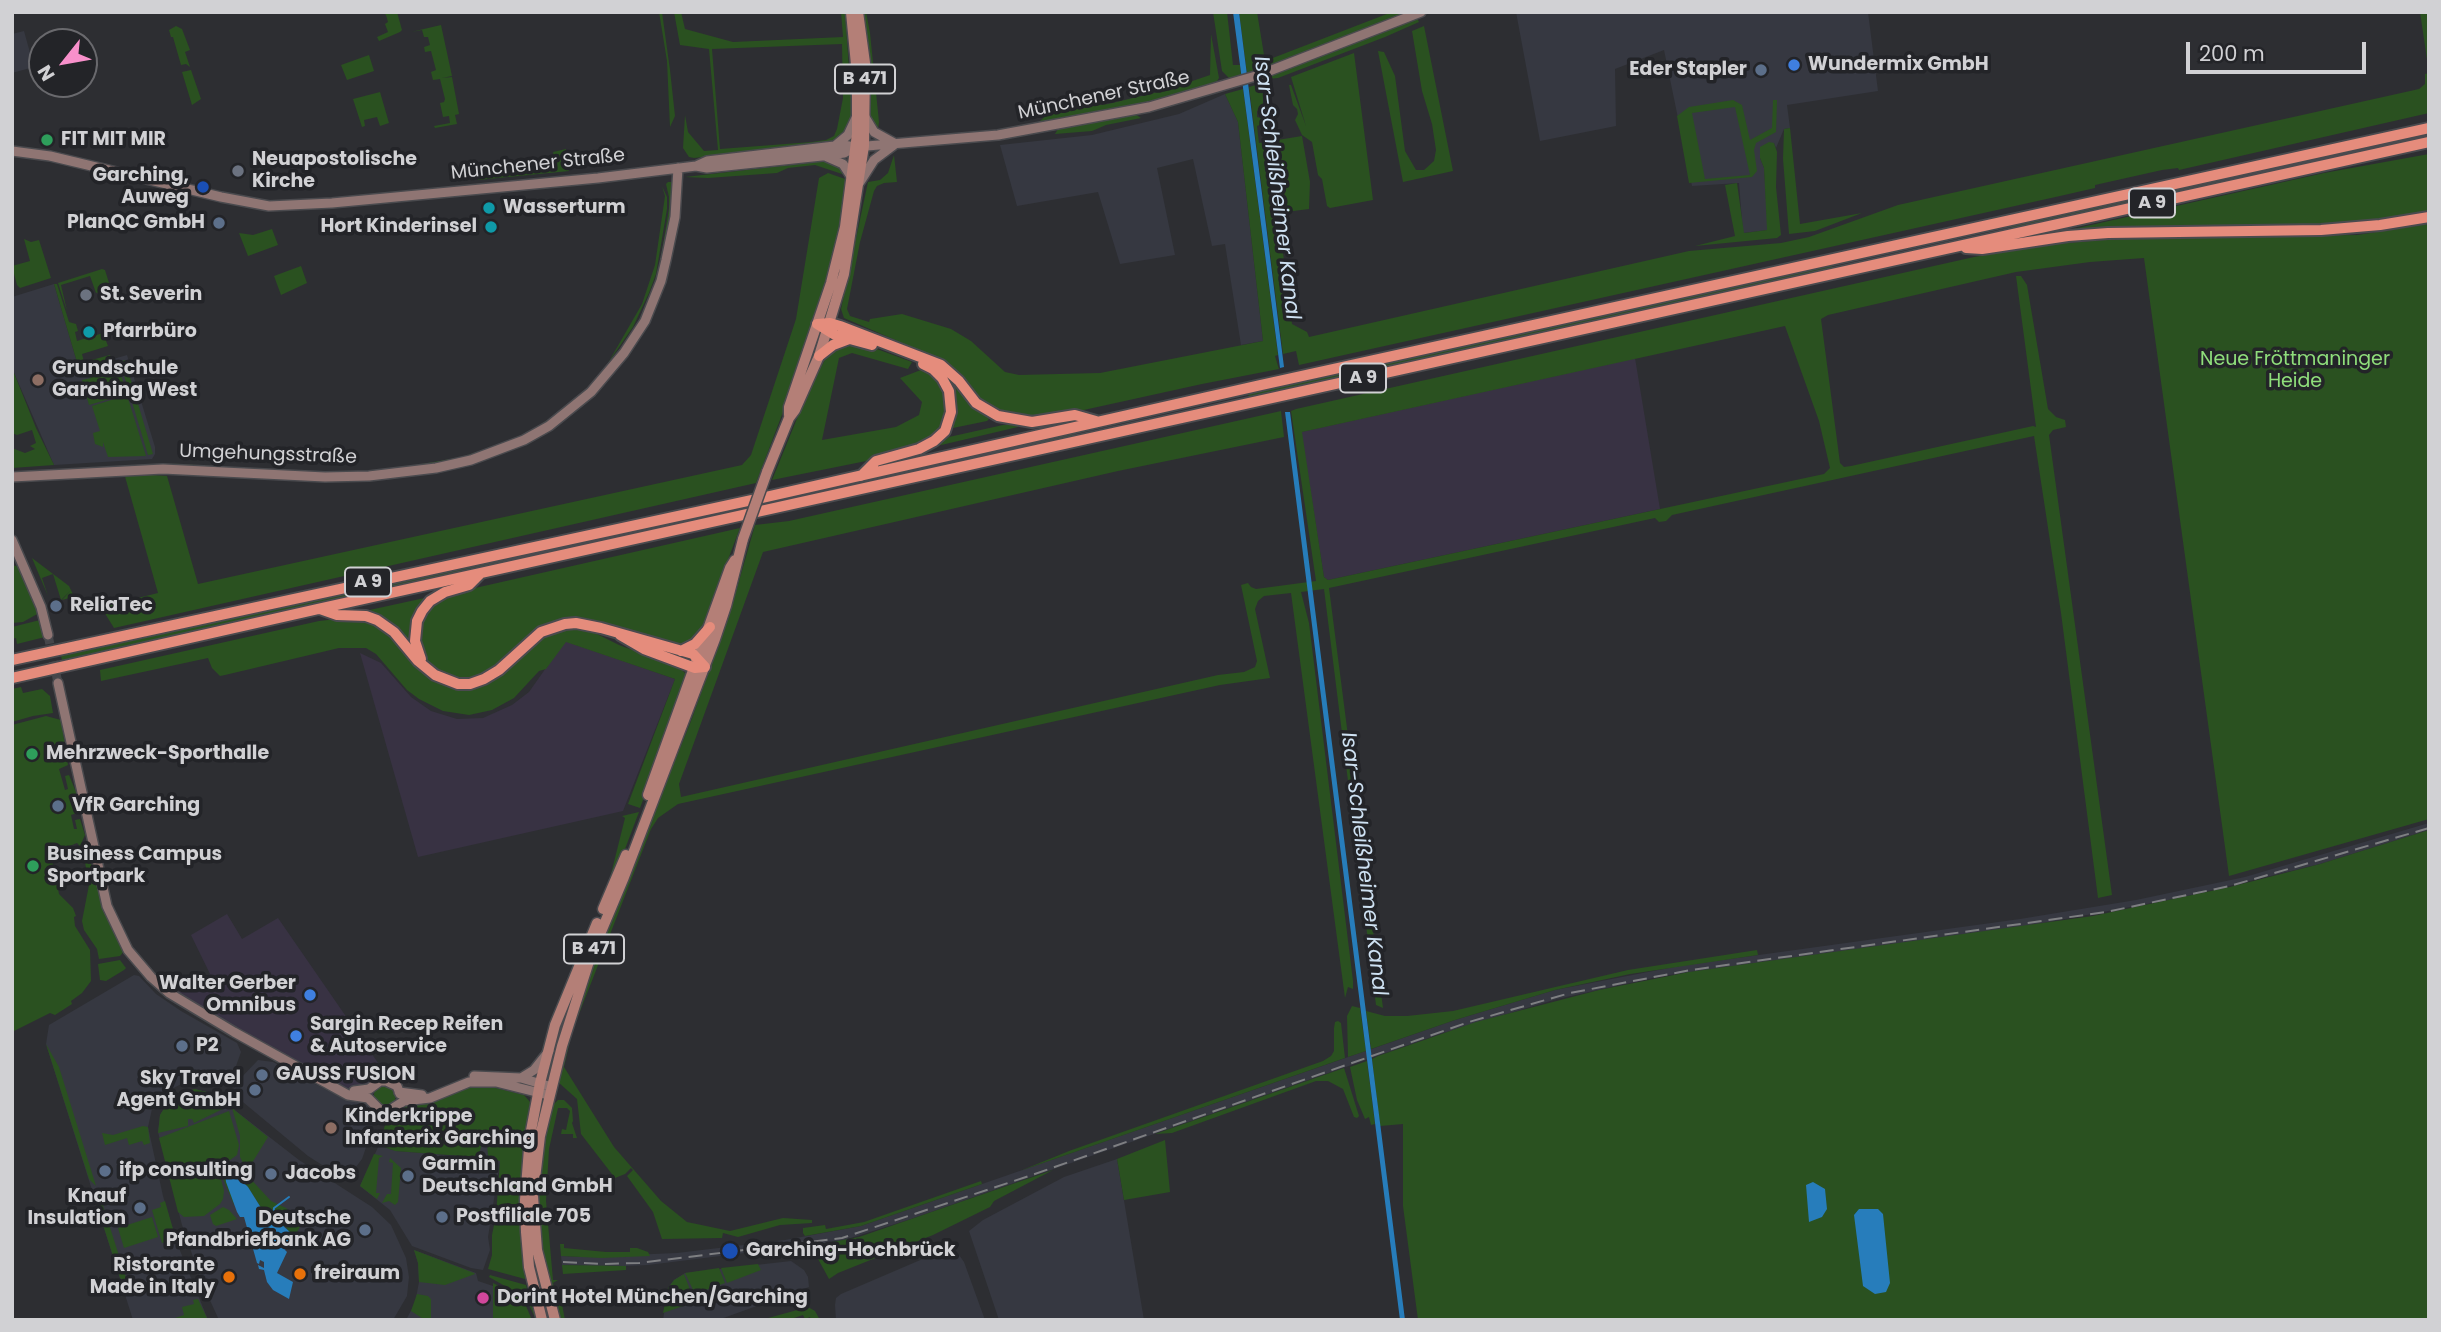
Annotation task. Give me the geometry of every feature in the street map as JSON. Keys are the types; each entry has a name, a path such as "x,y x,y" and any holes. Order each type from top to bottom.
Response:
{"highway":[{"name":"A 9","path":"12,660 861,476 2429,128"},
{"name":"A 9","path":"12,678 2429,142"},
{"path":"1952,247 1982,249 2108,233 2354,228 2429,217"},
{"path":"817,324 941,365 976,403 998,416 1032,422 1075,415 1099,422"},
{"path":"828,327 849,339 910,358 933,369 949,391 949,422 934,441 919,449 876,461 861,476"},
{"path":"819,356 840,341 849,339"},
{"path":"425,668 415,641 417,621 422,611 430,601 445,592 469,585 481,573"},
{"path":"318,609 337,615 366,616 377,620 394,632 425,668 447,681 470,684 499,670 529,641 553,626 576,623 681,651 699,665"},
{"path":"681,651 695,645 710,627"},
{"path":"620,635 644,649 699,665"}],"main road":[{"name":"B 471","path":"851,12 861,116"},
{"name":"B 471","path":"699,665 726,606 737,556 767,472 819,356 844,274 860,147 864,52 858,12"},
{"name":"B 471","path":"789,418 789,407 831,283 856,180"},
{"name":"B 471","path":"555,1320 541,1269 534,1205 536,1167 551,1091 578,990 699,665 730,568 737,556"},
{"name":"B 471","path":"542,1320 530,1266 525,1215 530,1136 539,1088 566,996 644,815"}],"street":[{"name":"Münchener Straße","path":"696,166 707,161 834,146 860,147 985,136 1050,127 1149,107 1235,83 1421,12"},
{"path":"822,156 843,164 856,180 874,160 895,144 874,132 861,116 848,135 834,146"},
{"name":"Münchener Straße","path":"12,151 46,155 269,206 321,204 611,177 678,167 707,168 844,153 860,147"},
{"name":"Umgehungsstraße","path":"12,477 153,470 325,477 369,476 436,468 471,460 524,440 549,426 592,392 624,354 645,321 666,260 675,217 678,167"},
{"path":"12,540 41,607 48,635"},
{"path":"58,683 107,906 128,950 151,977 188,1006 348,1095 362,1097 385,1111 398,1103 430,1098 459,1085 483,1081 551,1091"},
{"path":"521,1078 534,1070 549,1051"},
{"path":"399,1092 429,1094 460,1079 482,1075 521,1078 539,1088"},
{"path":"343,1091 362,1091 386,1081 392,1082 399,1092 398,1103"},
{"path":"371,1101 373,1086"}],"shaded area":[{"path":"1516,12 1868,12 1878,91 1787,105 1790,128 1784,129 1776,148 1774,143 1760,158 1764,168 1768,230 1743,233 1739,183 1692,186 1664,50 1615,69 1616,126 1540,141"},
{"path":"24,31 28,45 28,69 12,73 12,34"},
{"path":"1225,94 1238,122 1263,341 1241,345 1225,244 1212,246 1193,159 1157,168 1175,255 1120,264 1098,192 1017,206 1000,145 1092,135 1179,114"},
{"name":"St. Severin","path":"54,284 79,369 127,355 155,447 152,459 54,465 12,368 12,297"},
{"path":"1635,358 1660,509 1328,580 1324,577 1301,432"},
{"path":"565,641 675,679 623,811 418,857 360,653 381,663 411,697 431,711 457,719 483,718 512,705 529,692"},
{"path":"2429,823 2429,830 2320,864 2179,898 2016,928 1662,976 1557,999 1440,1034 841,1241 648,1265 562,1265 561,1256 677,1253 785,1240 861,1226 1455,1020 1555,990 1679,966 2020,919 2136,900 2245,877"},
{"path":"227,914 242,939 278,918 385,1073 385,1095 343,1091 171,996 210,974 191,935"},
{"path":"134,975 139,976 156,994 181,1011 237,1043 241,1052 236,1066 221,1083 187,1081 164,1093 152,1109 148,1127 163,1196 177,1243 208,1320 133,1320 46,1044 49,1025"},
{"path":"258,1060 273,1062 346,1100 366,1104 373,1116 371,1133 362,1159 349,1176 341,1177 308,1156 232,1093 239,1080"},
{"path":"195,1089 214,1094 299,1160 372,1207 391,1225 406,1258 409,1277 407,1296 393,1320 219,1320 202,1283 182,1225 158,1132 160,1115 168,1102 180,1093"},
{"path":"481,1144 488,1144 491,1159 500,1161 488,1237 490,1250 483,1270 412,1246 390,1210 360,1186 379,1145 396,1151 475,1157 479,1154"},
{"path":"1117,1159 1144,1320 999,1320 969,1231 983,1220 1064,1177"},
{"path":"414,1250 476,1273 478,1281 493,1286 493,1320 406,1320 415,1303 419,1282"},
{"path":"948,1251 959,1255 964,1262 985,1320 836,1320 836,1298 841,1294 932,1255"},
{"path":"791,1261 804,1270 809,1287 718,1320 663,1320 668,1288 685,1273"}],"green space":[{"path":"383,12 397,12 402,30 379,41 377,37 388,32 385,24 388,22"},
{"path":"659,12 662,12 675,116 670,127 667,61"},
{"path":"674,12 681,12 685,29 733,42 843,37 841,12 845,12 851,97 851,121 847,132 832,143 689,157 683,148 685,115 688,132 704,151 718,150 709,49 680,45","holes":["842,44 843,98 837,129 834,136 826,140 720,149 712,49"]},
{"path":"861,12 866,12 870,33 878,129 869,117"},
{"path":"1213,12 1227,12 1233,65 1240,65 1241,75 1230,79 1222,71"},
{"path":"1239,12 1257,12 1265,61 1392,12 1409,12 1285,62 1261,67 1253,65 1254,70 1247,73"},
{"path":"2420,12 2429,12 2429,73"},
{"path":"1417,18 1419,22 1385,37 1278,78 1267,79 1273,74"},
{"path":"441,25 452,76 442,78 452,77 459,114 455,115 457,124 435,128 434,126 450,123 449,116 443,117 440,103 445,99 440,79 433,80 431,72 436,70 431,51 425,52 424,47 430,45 428,37 424,37 422,30 411,32"},
{"path":"176,26 182,29 190,50 185,52 190,67 181,65 171,37 169,30"},
{"path":"1424,26 1453,171 1403,182 1378,51 1384,52 1395,76 1405,151 1416,170 1424,170 1434,161 1436,150 1412,31"},
{"path":"1211,34 1219,78 1217,81 1146,103 1041,124 1040,121 1051,111 1108,104 1166,90 1210,75"},
{"path":"1354,53 1373,200 1330,208 1327,206 1322,179 1318,175 1312,142 1302,135 1295,120 1298,114 1293,105 1289,85 1306,126 1291,77"},
{"path":"369,55 374,71 347,80 341,65"},
{"path":"191,70 201,99 192,105 182,72"},
{"path":"2429,73 2429,113 2179,170 2162,170 2060,196 1299,365 1296,351 1283,354 1249,87 1256,85 1263,92 1263,107 1257,111 1257,117 1264,119 1264,123 1257,126 1259,143 1302,136 1310,182 1309,209 1278,213 1292,324 1307,332 1309,337 1689,251 1781,243 1809,237 1898,205 2419,89 2425,84 2425,74"},
{"path":"1243,89 1278,355 1275,356 1279,369 1036,418 999,412 983,402 944,361 844,318 841,309 868,182 880,180 888,173 894,155 897,182 884,183 874,191 860,242 847,309 850,316 869,322 870,319 902,314 951,329 971,341 1005,372 1019,375 1100,373 1263,341 1238,122 1225,94"},
{"path":"380,92 389,123 380,126 377,117 364,120 365,126 362,127 353,99"},
{"path":"1733,100 1742,105 1750,140 1772,128 1773,100 1777,100 1776,132 1756,143 1754,150 1757,171 1752,177 1689,183 1677,116 1689,107","holes":["1735,107 1750,175 1705,179 1692,113"]},
{"path":"1135,114 1141,118 1106,125 1092,131 1055,134 1058,129"},
{"path":"1790,128 1800,224 1862,213 1815,231 1789,234 1783,159 1784,129"},
{"path":"1769,142 1774,143 1777,152 1776,187 1781,235 1777,238 1695,246 1735,236 1725,185 1737,183 1744,233 1767,230 1764,168 1760,147"},
{"path":"566,149 569,171 478,180 477,176 546,168 550,166 549,158 554,157 553,152"},
{"path":"2429,154 2429,213 2365,223 2301,226 2073,229 2324,173"},
{"path":"825,161 840,167 845,175 815,165 788,168 777,173 685,177"},
{"path":"828,173 848,180 839,234 796,378 756,483 114,628 101,607 158,593 124,473 167,476 198,584 742,465 751,455 796,319 819,178"},
{"path":"2220,179 2221,183 2011,229 2011,225"},
{"path":"673,182 670,229 662,267 642,320 604,375 573,405 533,432 519,437 559,413 592,384 619,352 640,319 658,275 669,208 666,184"},
{"path":"662,186 667,197 667,209 656,274 633,327 608,363 642,304 655,265 665,196"},
{"name":"Neue Fröttmaninger Heide","path":"2429,224 2429,819 2229,876 2144,258 2016,272 1828,315 1821,319 1840,463 1844,467 1851,466 2036,427 2016,276 2021,276 2027,285 2048,409 2056,417 2065,420 2066,427 2053,430 2049,435 2112,895 2098,898 2061,613 2034,436 1672,515 1666,521 1659,522 1655,518 1329,588 1383,1008 1376,1005 1324,589 1301,592 1309,623 1353,981 1353,989 1348,987 1345,998 1291,593 1264,596 1255,609 1270,678 1220,685 678,804 658,818 651,829 572,1032 564,1067 614,1147 661,1201 687,1222 730,1231 783,1218 812,1220 812,1223 780,1225 738,1237 723,1233 722,1238 662,1239 653,1212 627,1176 633,1170 631,1168 615,1178 581,1134 577,1099 558,1082 571,1027 601,943 691,721 729,616 755,525 789,521 1281,411 1284,437 1118,471 763,552 679,784 681,797 1218,675 1244,672 1255,667 1257,661 1241,585 1248,583 1256,589 1316,581 1291,411 1296,409 1974,257 2041,245 2143,237 2357,235","holes":["1785,326 1819,421 1830,468 1824,474 1328,580 1324,577 1302,432"]},
{"path":"272,229 278,245 248,256 239,233 253,235"},
{"path":"24,239 31,242 39,240 51,278 20,288 12,266 30,261"},
{"path":"1832,264 1833,269 1249,398 1248,394"},
{"path":"301,266 307,283 281,295 274,276"},
{"path":"105,270 114,299 109,301 105,290 96,293 90,276 61,285 67,311 58,283"},
{"path":"54,284 57,284 69,322 76,324 77,341 103,333 108,346 82,354 84,362 110,355 112,360 79,369"},
{"path":"858,342 912,362 908,369 852,353 839,358 822,440 896,427 919,415 922,402 900,378 926,368 939,379 948,403 943,426 923,444 891,456 772,480 809,389 828,354 836,346"},
{"path":"125,360 153,454 148,455 120,362"},
{"path":"12,368 54,465 12,468 12,448 25,453 35,449 30,446 36,443 32,430 17,435 12,433"},
{"path":"119,369 127,394 89,405 82,380 91,378 91,374 96,373 98,376"},
{"path":"942,371 989,419 987,421 953,428"},
{"path":"127,395 146,456 108,457 103,442 103,447 95,444 93,433 100,431 92,406"},
{"path":"1003,425 1018,427 937,446 949,437"},
{"path":"1073,432 1074,436 762,506 764,501"},
{"path":"513,440 463,459 405,469 319,475 166,463 298,472 358,472 462,457"},
{"path":"749,505 748,509 62,660 61,656"},
{"path":"740,528 699,636 685,646 599,622 572,618 540,627 486,673 470,679 453,678 438,672 423,655 418,629 432,603 453,593"},
{"path":"32,558 69,586 71,590 61,600 53,574 42,578 48,596"},
{"path":"12,565 20,567 39,613 23,622 12,623"},
{"path":"71,590 79,607 76,607 73,597 62,600"},
{"path":"429,597 414,649 365,611"},
{"path":"354,617 385,628 435,680 452,687 462,687 540,638 569,628 593,632 619,645 679,667 686,678 683,692 640,808 628,804 675,679 566,642 546,669 539,671 514,698 492,710 469,715 443,711 419,699 407,690 376,654 366,648 339,648 220,676 212,668 208,658 101,681 100,670 319,621"},
{"path":"40,620 45,637 17,644 16,638 12,639 12,627"},
{"path":"21,687 23,693 42,689 50,696 53,713 12,722 12,689"},
{"name":"Business Campus Sportpark","path":"46,716 61,720 68,765 59,769 65,790 68,789 65,776 69,775 76,792 80,812 71,815 74,829 77,829 75,820 80,819 85,835 80,846 77,843 55,852 56,862 53,863 59,894 73,908 75,926 90,950 91,981 82,993 71,1001 72,1004 55,1015 50,1013 12,1032 12,725"},
{"path":"639,812 606,894 625,818 622,816"},
{"path":"2429,830 2429,1320 1418,1320 1403,1206 1403,1124 1380,1126 1372,1059 1378,1056 1476,1022 1599,990 1689,972 2093,916 2230,887 2320,864"},
{"path":"83,851 88,864 91,864 105,912 124,951 120,956 99,959 97,949 84,930 82,921 89,885"},
{"path":"1757,950 1758,955 1630,974 1555,990 1371,1049 1366,1011 1385,1016 1407,1016 1453,1011 1628,970"},
{"path":"120,960 126,968 124,970 106,981 100,980 98,964"},
{"path":"1352,1006 1360,1008 1366,1051 1348,1057 1347,1016"},
{"path":"1335,1022 1341,1023 1345,1058 1020,1171 1323,1061 1334,1051 1334,1028"},
{"path":"46,1044 59,1067 96,1186 89,1179"},
{"path":"1367,1061 1375,1124 1371,1125 1369,1117 1365,1119 1357,1100 1350,1067"},
{"path":"1344,1068 1359,1116 1357,1118 1354,1117 1343,1089 1328,1081 1316,1081 1172,1133 1155,1134"},
{"path":"385,1084 395,1091 396,1095 389,1105 385,1106 375,1099 374,1095 381,1085"},
{"path":"478,1086 524,1095 530,1102 525,1279 488,1269 492,1255 500,1161 491,1159 487,1144 482,1144 475,1157 395,1151 379,1145 388,1115 407,1105 466,1087"},
{"path":"195,1089 214,1094 218,1097 216,1100 229,1106 194,1123 192,1119 188,1119 188,1126 158,1133 160,1115 168,1102 180,1093"},
{"path":"558,1100 564,1100 572,1108 572,1123 577,1138 573,1138 573,1134 561,1134 562,1129 566,1130 570,1111 567,1108 558,1108 549,1149 546,1201 553,1280 558,1280 553,1283 556,1294 560,1294 565,1320 560,1320 554,1305 541,1247 538,1215 541,1159 552,1106"},
{"path":"232,1108 268,1137 247,1171 240,1157 240,1136"},
{"path":"229,1111 239,1145 237,1155 223,1165 219,1172 224,1191 223,1199 204,1216 184,1217 178,1212 159,1138"},
{"path":"148,1127 150,1143 144,1145 142,1141 129,1145 127,1138 105,1145 102,1133 113,1135"},
{"path":"1165,1140 1170,1192 1124,1200 1117,1159"},
{"path":"374,1154 383,1156 379,1158 376,1193 380,1193 377,1199 360,1186"},
{"path":"390,1158 401,1168 398,1202 395,1205 389,1201 382,1203 387,1194 391,1194 393,1163 389,1162"},
{"path":"232,1162 239,1163 271,1201 286,1208 302,1223 292,1241 287,1228 263,1211 248,1187 228,1170 234,1205 222,1176 224,1168"},
{"path":"1053,1170 994,1201 990,1207 933,1235 829,1279 811,1246 859,1237"},
{"path":"981,1181 982,1184 861,1226 805,1236 803,1233 803,1228 825,1225 826,1229 864,1222"},
{"path":"100,1196 128,1284 120,1278 97,1206"},
{"path":"165,1201 177,1243 173,1244 172,1240 162,1243 152,1210 161,1207 160,1203"},
{"path":"223,1207 237,1219 216,1226 210,1215"},
{"path":"152,1217 158,1237 124,1248 118,1228"},
{"path":"560,1244 564,1244 564,1248 606,1252 630,1252 630,1248 637,1248 648,1252 650,1256 561,1256"},
{"path":"414,1250 475,1274 445,1285 419,1282"},
{"path":"758,1264 761,1270 727,1283 721,1268"},
{"path":"562,1265 626,1266 626,1270 563,1274"},
{"path":"719,1268 725,1283 695,1294 685,1273"},
{"path":"684,1274 692,1295 689,1297 692,1303 663,1313 668,1288"},
{"path":"490,1275 526,1285 536,1320 526,1298 489,1277"},
{"path":"493,1283 523,1299 532,1320 493,1320"},
{"path":"417,1294 431,1299 429,1320 411,1311"},
{"path":"198,1299 207,1318 205,1320 169,1320 184,1315 182,1307 194,1304 193,1300"},
{"path":"808,1307 815,1311 820,1320 811,1320 810,1317 805,1319 803,1315 788,1320 761,1320"}],"water":[{"path":"1233,12 1239,12 1284,367 1280,368"},
{"path":"1285,412 1290,412 1405,1320 1400,1320"},
{"path":"231,1170 248,1187 263,1211 290,1232 292,1243 289,1242 285,1250 287,1252 277,1273 293,1282 289,1299 273,1290 267,1282 264,1270 259,1269 258,1265 264,1268 264,1262 260,1260 259,1264 257,1263 244,1217 240,1217 237,1212 226,1182 225,1173"},
{"path":"1813,1182 1825,1189 1827,1209 1822,1217 1809,1222 1806,1185"},
{"path":"1859,1209 1878,1209 1883,1214 1890,1283 1886,1292 1875,1294 1863,1286 1854,1215"}],"waterway":[{"path":"273,1217 274,1208 289,1197"}],"tunnel":[{"path":"48,635 58,683"}],"railway":[{"path":"563,1262 639,1263 842,1238 1029,1176 1469,1022 1570,993 1691,970 2106,912 2230,886 2429,828"}],"place":[{"name":"Wundermix GmbH","path":"1794,65"},
{"name":"Eder Stapler","path":"1761,70"},
{"name":"FIT MIT MIR","path":"47,140"},
{"name":"Neuapostolische Kirche","path":"238,171"},
{"name":"Garching, Auweg","path":"203,187"},
{"name":"Wasserturm","path":"489,208"},
{"name":"PlanQC GmbH","path":"219,223"},
{"name":"Hort Kinderinsel","path":"491,227"},
{"name":"St. Severin","path":"86,295"},
{"name":"Pfarrbüro","path":"89,332"},
{"name":"Grundschule Garching West","path":"38,380"},
{"name":"ReliaTec","path":"56,606"},
{"name":"Mehrzweck-Sporthalle","path":"32,754"},
{"name":"VfR Garching","path":"58,806"},
{"name":"Business Campus Sportpark","path":"33,866"},
{"name":"Walter Gerber Omnibus","path":"310,995"},
{"name":"Sargin Recep Reifen & Autoservice","path":"296,1036"},
{"name":"P2","path":"182,1046"},
{"name":"GAUSS FUSION","path":"262,1075"},
{"name":"Sky Travel Agent GmbH","path":"255,1090"},
{"name":"Kinderkrippe Infanterix Garching","path":"331,1128"},
{"name":"ifp consulting","path":"105,1171"},
{"name":"Jacobs","path":"271,1174"},
{"name":"Garmin Deutschland GmbH","path":"408,1176"},
{"name":"Knauf Insulation","path":"140,1208"},
{"name":"Postfiliale 705","path":"442,1217"},
{"name":"Deutsche Pfandbriefbank AG","path":"365,1230"},
{"name":"Garching-Hochbrück","path":"730,1251"},
{"name":"freiraum","path":"300,1274"},
{"name":"Ristorante Made in Italy","path":"229,1277"},
{"name":"Dorint Hotel München/Garching","path":"483,1298"}],"water label":[{"name":"Isar-Schleißheimer Kanal","path":"1276,188"},
{"name":"Isar-Schleißheimer Kanal","path":"1363,864"}]}
